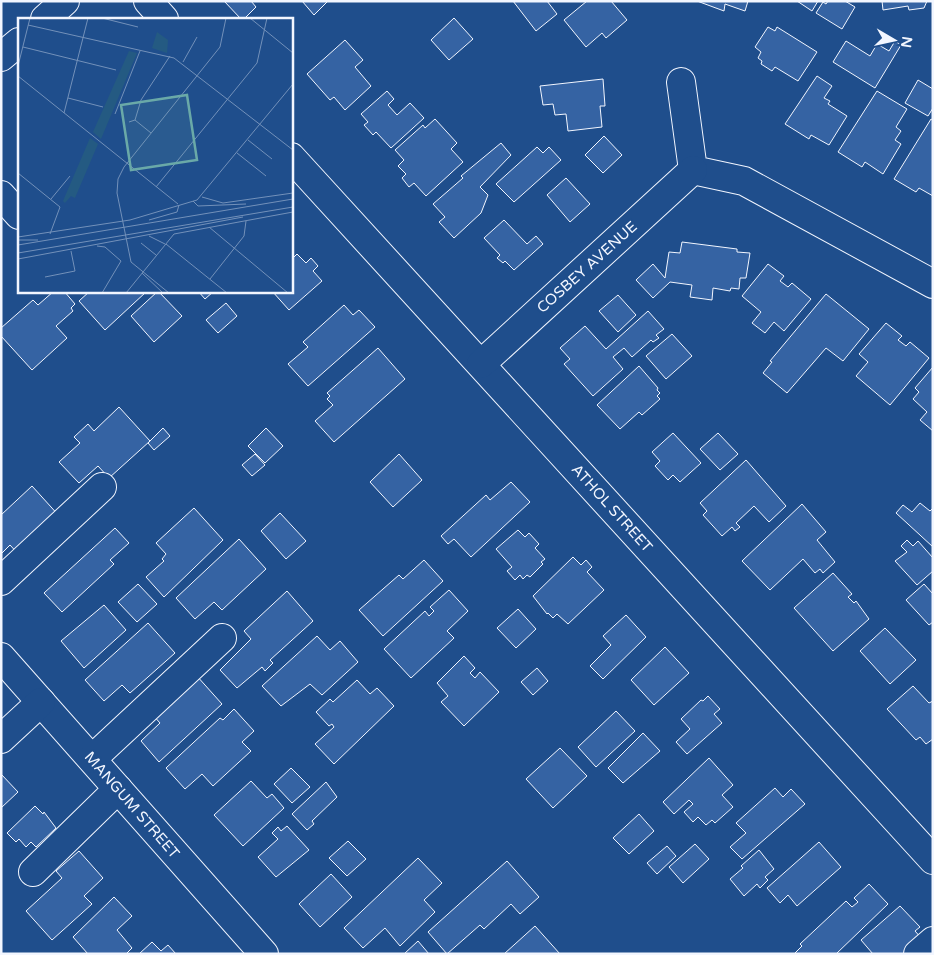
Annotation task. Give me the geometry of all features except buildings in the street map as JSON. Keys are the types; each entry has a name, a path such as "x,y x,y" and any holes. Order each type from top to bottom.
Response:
{"street":[{"path":"46,18 65,1"},
{"path":"148,1 163,18"},
{"path":"1,57 18,43"},
{"path":"681,82 693,170 744,181 933,284"},
{"name":"ATHOL STREET","path":"292,158 933,860"},
{"name":"COSBEY AVENUE","path":"481,364 693,170"},
{"path":"1,195 18,214"},
{"path":"1,581 102,487"},
{"path":"92,759 222,638"},
{"name":"MANGUM STREET","path":"1,657 264,954"},
{"path":"1,739 41,702"},
{"path":"33,872 118,789"},
{"path":"918,954 933,941"}]}
